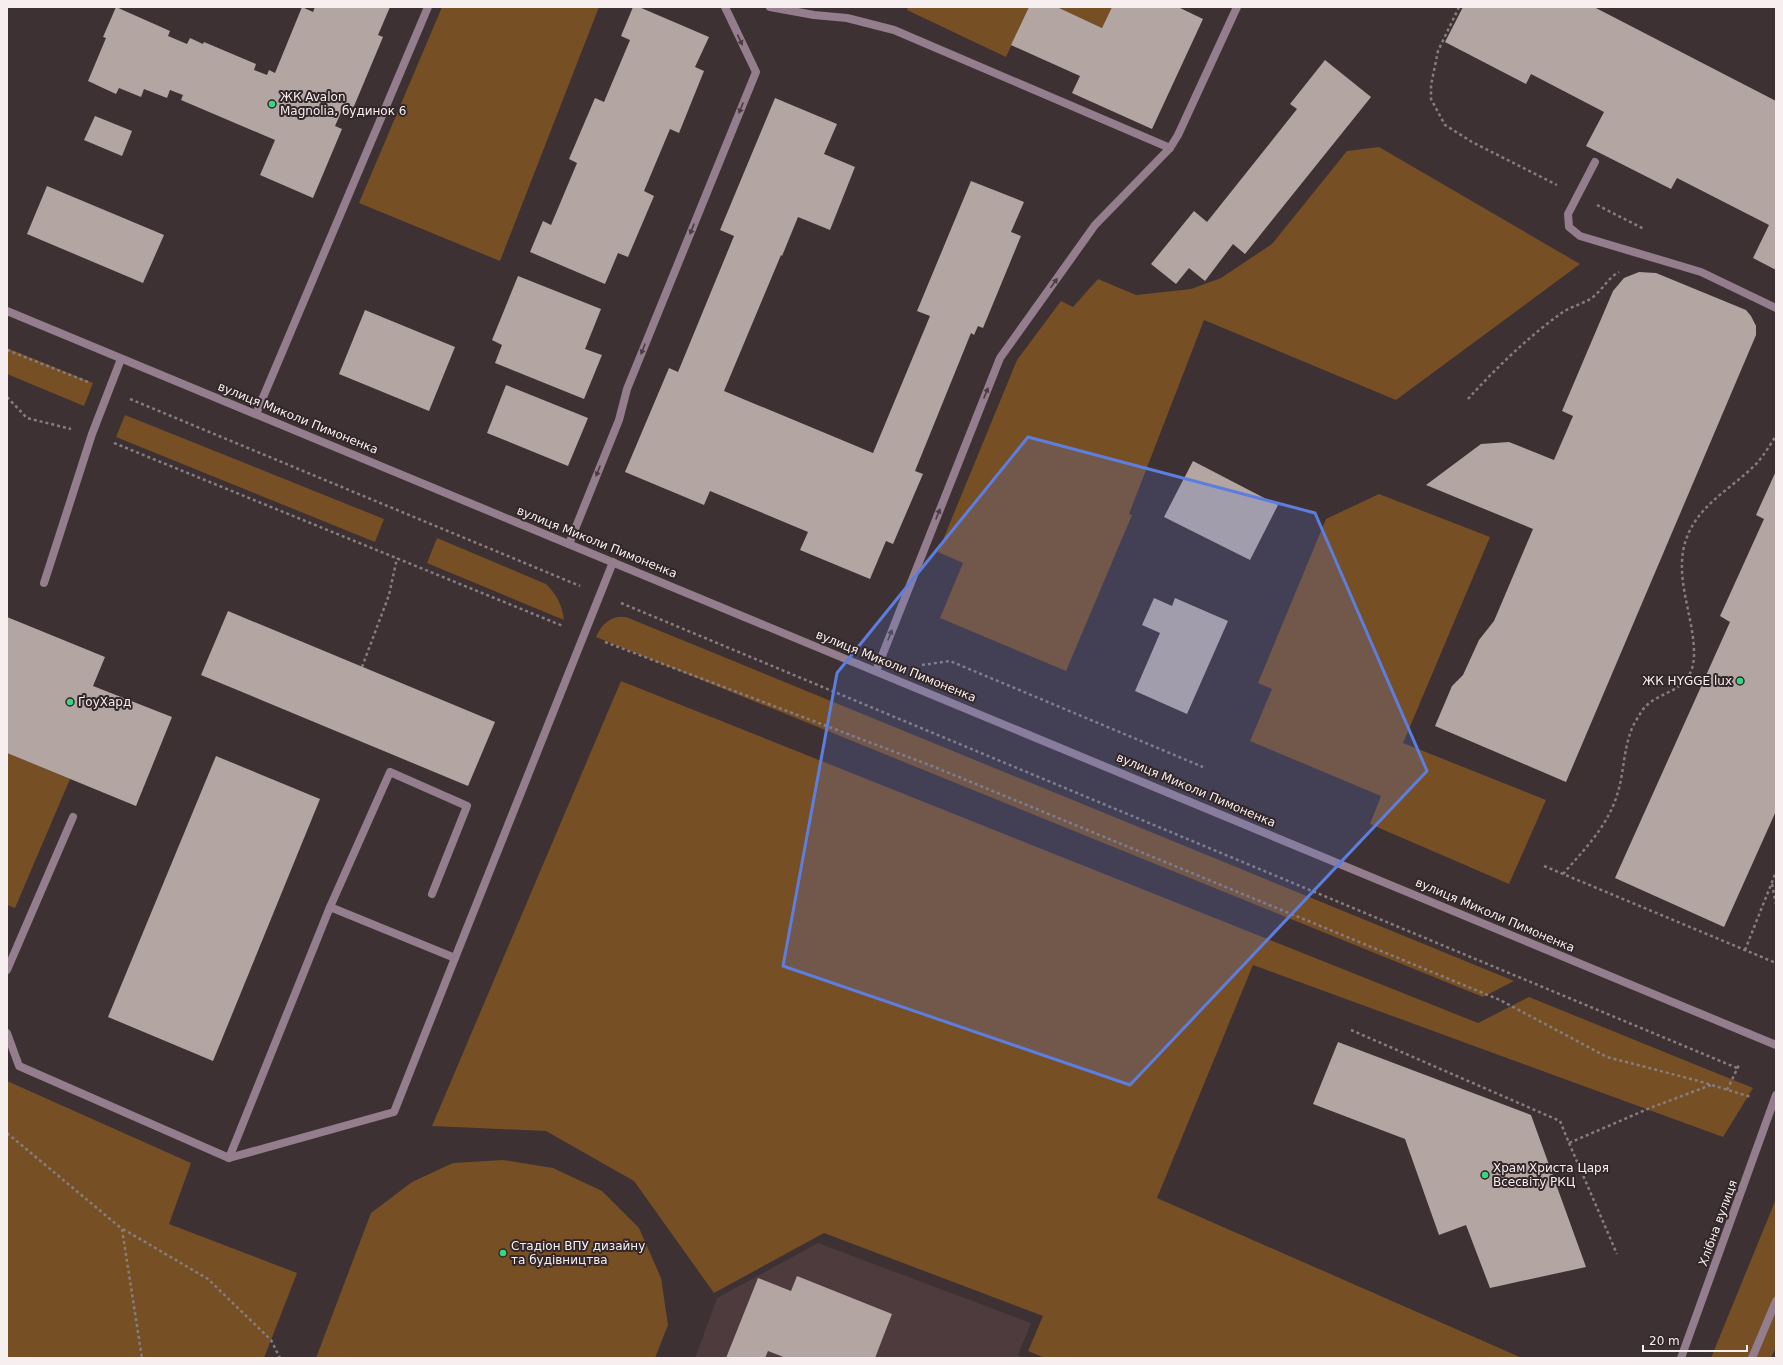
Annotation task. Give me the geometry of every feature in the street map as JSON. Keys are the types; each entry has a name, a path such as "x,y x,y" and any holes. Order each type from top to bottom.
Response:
{"street":[{"path":"256,414 428,7"},
{"path":"569,544 619,420 630,382 756,72 725,7"},
{"path":"770,7 814,15 847,18 894,30 1170,148"},
{"path":"876,671 1000,358 1095,225 1170,148 1178,135 1237,7"},
{"path":"1594,162 1568,214 1569,227 1580,236 1701,272 1776,308"},
{"name":"вулиця Миколи Пимоненка","path":"7,311 1776,1044"},
{"path":"44,583 92,434 122,359"},
{"path":"7,1033 19,1066 230,1158 394,1112 613,562"},
{"path":"230,1158 330,907 390,772 467,806 432,894"},
{"path":"7,970 73,817"},
{"path":"330,907 455,958"},
{"name":"Хлібна вулиця","path":"1681,1358 1776,1095"},
{"path":"1752,1358 1776,1301"}],"path":[{"path":"1468,399 1491,374 1549,323 1564,311 1593,297 1611,276 1625,268"},
{"path":"7,350 582,587"},
{"path":"7,397 27,418 92,434 584,635 932,766 1500,1000 1607,1057 1712,1085 1753,1098"},
{"path":"1562,874 1594,838 1611,810 1622,780 1631,730 1644,708 1679,687 1690,674 1694,656 1683,576 1682,554 1687,537 1700,513 1757,463 1776,436"},
{"path":"362,667 389,595 397,558"},
{"path":"618,601 1738,1068"},
{"path":"920,665 950,661 1203,767"},
{"path":"1544,866 1776,963"},
{"path":"1745,950 1776,872"},
{"path":"1772,883 1776,904"},
{"path":"1351,1030 1560,1121 1617,1254"},
{"path":"1727,1090 1739,1064"},
{"path":"1569,1143 1650,1108 1712,1085"},
{"path":"7,1133 122,1229 208,1279 271,1340 280,1358"},
{"path":"122,1229 142,1358"}],"highlighted area":[{"path":"1028,437 1315,513 1427,771 1130,1085 783,966 837,673"}],"shaded area":[{"path":"442,7 599,7 500,261 359,203"},
{"path":"908,7 1029,7 1006,57 907,10"},
{"path":"1057,7 1112,7 1102,28"},
{"path":"1379,147 1580,264 1396,400 1204,320 1129,514 1132,515 1066,671 940,618 963,563 938,552 1017,360 1061,301 1073,307 1098,279 1136,295 1191,289 1221,278 1272,244 1347,151"},
{"path":"7,348 93,383 84,406 7,374"},
{"path":"125,415 384,519 375,542 116,437"},
{"path":"1379,494 1490,537 1403,743 1546,800 1509,884 1370,824 1381,796 1250,741 1272,689 1258,683 1326,519"},
{"path":"437,538 546,584 558,600 564,620 427,563"},
{"path":"618,617 626,617 1514,981 1483,997 596,637 604,624"},
{"path":"621,681 1478,1023 1529,997 1753,1088 1723,1137 1253,965 1157,1198 1522,1358 1045,1358 1028,1351 1043,1316 824,1233 714,1293 634,1181 546,1131 432,1126"},
{"path":"7,753 70,779 15,908 7,905"},
{"path":"7,1081 191,1163 169,1224 297,1273 264,1358 7,1358"},
{"name":"Стадіон ВПУ дизайну та будівництва","path":"503,1160 553,1168 602,1191 639,1228 661,1278 668,1325 655,1358 316,1358 371,1213 412,1182 453,1163"},
{"path":"1776,1199 1776,1347 1771,1358 1711,1358"},
{"path":"818,1243 1031,1323 1018,1355 1024,1358 695,1358 717,1298"}],"building":[{"name":"ЖК Avalon Magnolia, будинок 6","path":"116,7 170,31 168,36 187,44 190,38 203,44 204,42 256,64 254,70 267,75 269,70 275,73 302,7 313,12 315,7 390,7 378,35 383,37 352,111 343,108 335,126 342,129 313,198 260,175 275,140 181,100 183,95 170,90 167,98 144,89 141,97 119,88 116,94 88,81 106,38 103,37"},
{"path":"633,7 639,7 709,37 695,67 704,71 679,133 670,129 644,191 654,196 628,257 618,253 605,284 530,252 543,221 551,225 577,163 569,159 595,98 604,102 630,40 621,36"},
{"path":"1029,7 1057,7 1102,28 1112,7 1178,7 1203,19 1152,129 1072,93 1080,76 1011,45"},
{"path":"1463,7 1594,7 1776,101 1776,270 1753,258 1769,225 1677,178 1671,189 1586,146 1604,112 1531,74 1526,84 1445,42"},
{"path":"1325,60 1371,97 1245,254 1233,244 1205,281 1189,268 1176,284 1151,264 1194,211 1207,222 1297,109 1290,104"},
{"path":"775,98 837,124 824,154 855,167 830,230 798,217 724,391 873,453 930,316 917,311 971,181 1024,202 1011,232 1021,236 983,328 978,326 974,335 971,333 915,471 923,474 893,544 886,541 870,579 800,550 808,532 710,491 704,505 625,472 669,368 678,372 734,236 720,230"},
{"path":"95,116 132,131 122,156 84,140"},
{"path":"47,186 164,235 143,283 27,234"},
{"path":"1639,272 1656,273 1746,310 1756,326 1756,335 1566,782 1435,726 1452,686 1463,675 1479,640 1494,621 1533,529 1426,485 1481,444 1509,442 1554,460 1573,416 1562,411 1613,291 1624,278"},
{"path":"518,276 601,309 585,349 602,355 584,399 495,363 502,345 492,340"},
{"path":"365,310 455,347 429,411 339,374"},
{"path":"506,385 588,418 568,466 487,433"},
{"path":"1193,461 1278,505 1250,560 1164,517"},
{"name":"ЖК HYGGE lux","path":"1776,471 1776,811 1724,927 1615,878 1730,622 1720,616 1764,519 1756,515"},
{"path":"1154,598 1172,606 1175,598 1228,621 1187,714 1135,691 1160,633 1142,625"},
{"path":"228,611 495,722 468,786 201,675"},
{"name":"ҐоуХард","path":"7,617 105,657 93,686 172,717 136,806 7,753"},
{"path":"216,756 320,799 213,1061 108,1017"},
{"path":"1338,1042 1531,1115 1586,1267 1490,1288 1466,1225 1439,1235 1405,1139 1313,1104"},
{"path":"797,1276 892,1314 875,1358 786,1358 768,1351 765,1358 726,1358 758,1278 791,1291"}],"place":[{"name":"ЖК Avalon Magnolia, будинок 6","path":"272,104"},
{"name":"ЖК HYGGE lux","path":"1740,681"},
{"name":"ҐоуХард","path":"70,702"},
{"name":"Храм Христа Царя Всесвіту РКЦ","path":"1485,1175"},
{"name":"Стадіон ВПУ дизайну та будівництва","path":"503,1253"}]}
